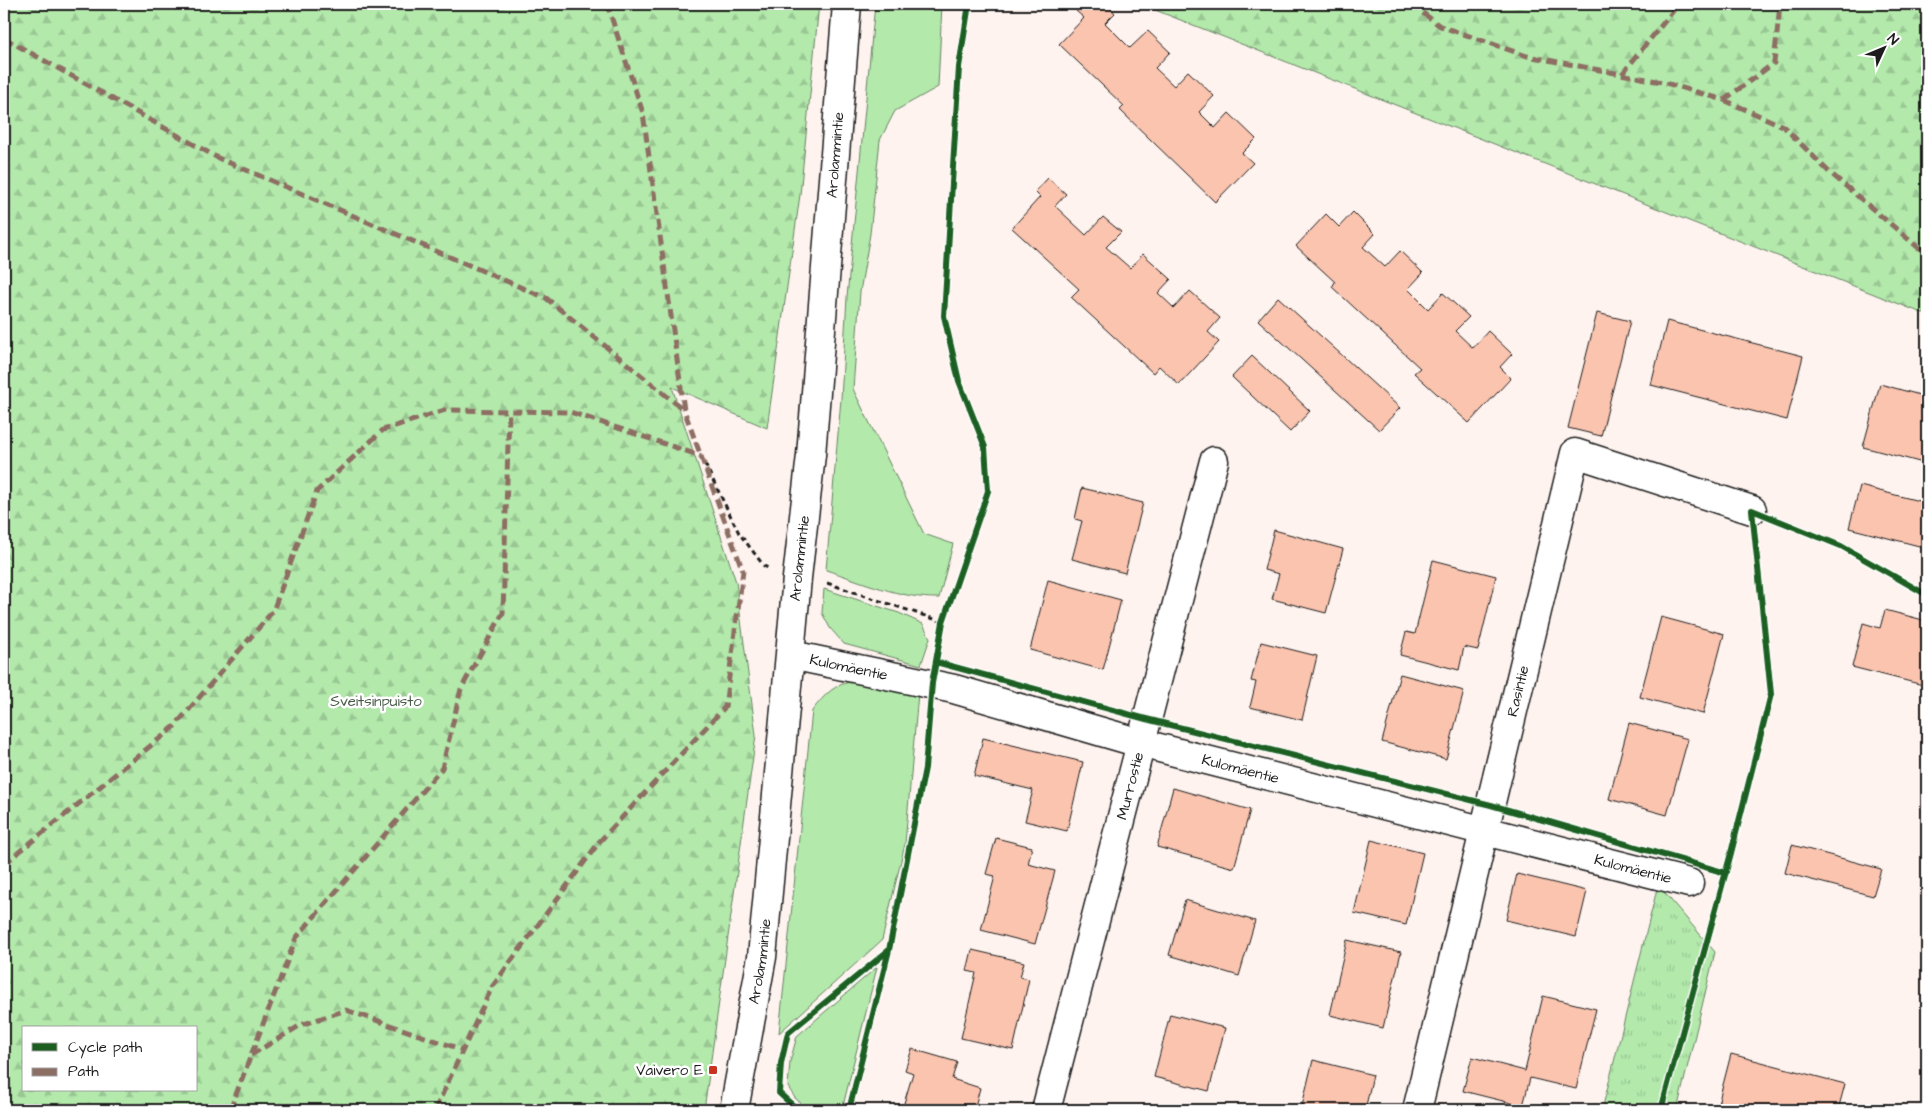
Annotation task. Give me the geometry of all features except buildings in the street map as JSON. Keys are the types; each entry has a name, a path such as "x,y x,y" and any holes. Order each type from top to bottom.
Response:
{"street":[{"name":"Arolammintie","path":"734,1110 762,957 797,578 812,445 847,4"},
{"name":"Rasintie","path":"1417,1110 1575,453 1752,510"},
{"name":"Murrostie","path":"1046,1110 1214,461"},
{"name":"Kulomäentie","path":"791,655 932,683 1140,743 1689,883"}],"path":[{"path":"701,456 739,533 764,566 797,578 831,583 943,622"},
{"path":"942,630 946,612"}],"green space":[{"name":"Sveitsinpuisto","path":"4,4 819,4 800,195 767,428 672,387 736,582 756,735 704,1110 4,1110"},
{"path":"875,4 942,4 938,87 895,111 880,140 870,234 860,292 853,389 924,534 953,544 939,598 910,596 826,570 841,399 847,297"},
{"path":"1140,4 1927,4 1927,315"},
{"path":"824,589 899,613 923,624 930,638 921,665 844,644 830,628 822,613"},
{"path":"855,681 918,693 905,844 882,940 779,1033 812,711 830,691 848,682"},
{"path":"1658,885 1715,952 1677,1110 1602,1110"},
{"path":"877,967 842,1110 809,1110 795,1098 788,1087 790,1062 797,1036"}],"marked path":[{"path":"435,1110 492,987 600,841 725,707 743,571 684,410 643,113 607,4"},
{"path":"1411,4 1440,26 1527,56 1662,82 1724,100 1783,126 1828,171 1927,255"},
{"path":"1622,74 1673,11 1672,4"},
{"path":"1724,100 1774,63 1780,4"},
{"path":"4,38 218,158 546,298 684,410"},
{"path":"4,864 174,727 273,611 317,491 383,430 445,410 570,412 701,456"},
{"path":"230,1110 296,938 442,768 461,689 503,613 509,411"},
{"path":"251,1055 301,1025 346,1010 463,1050"}],"cycle path":[{"path":"849,1110 889,950 925,768 932,683 943,622 988,491 985,447 959,381 944,316 959,67 969,4"},
{"path":"1661,1110 1731,853 1771,694 1752,510 1841,546 1927,595"},
{"path":"936,662 1146,719 1491,805 1726,873"},
{"path":"798,1110 779,1093 781,1063 788,1033 889,950"}],"place":[{"name":"Vaivero E","path":"713,1070"}]}
